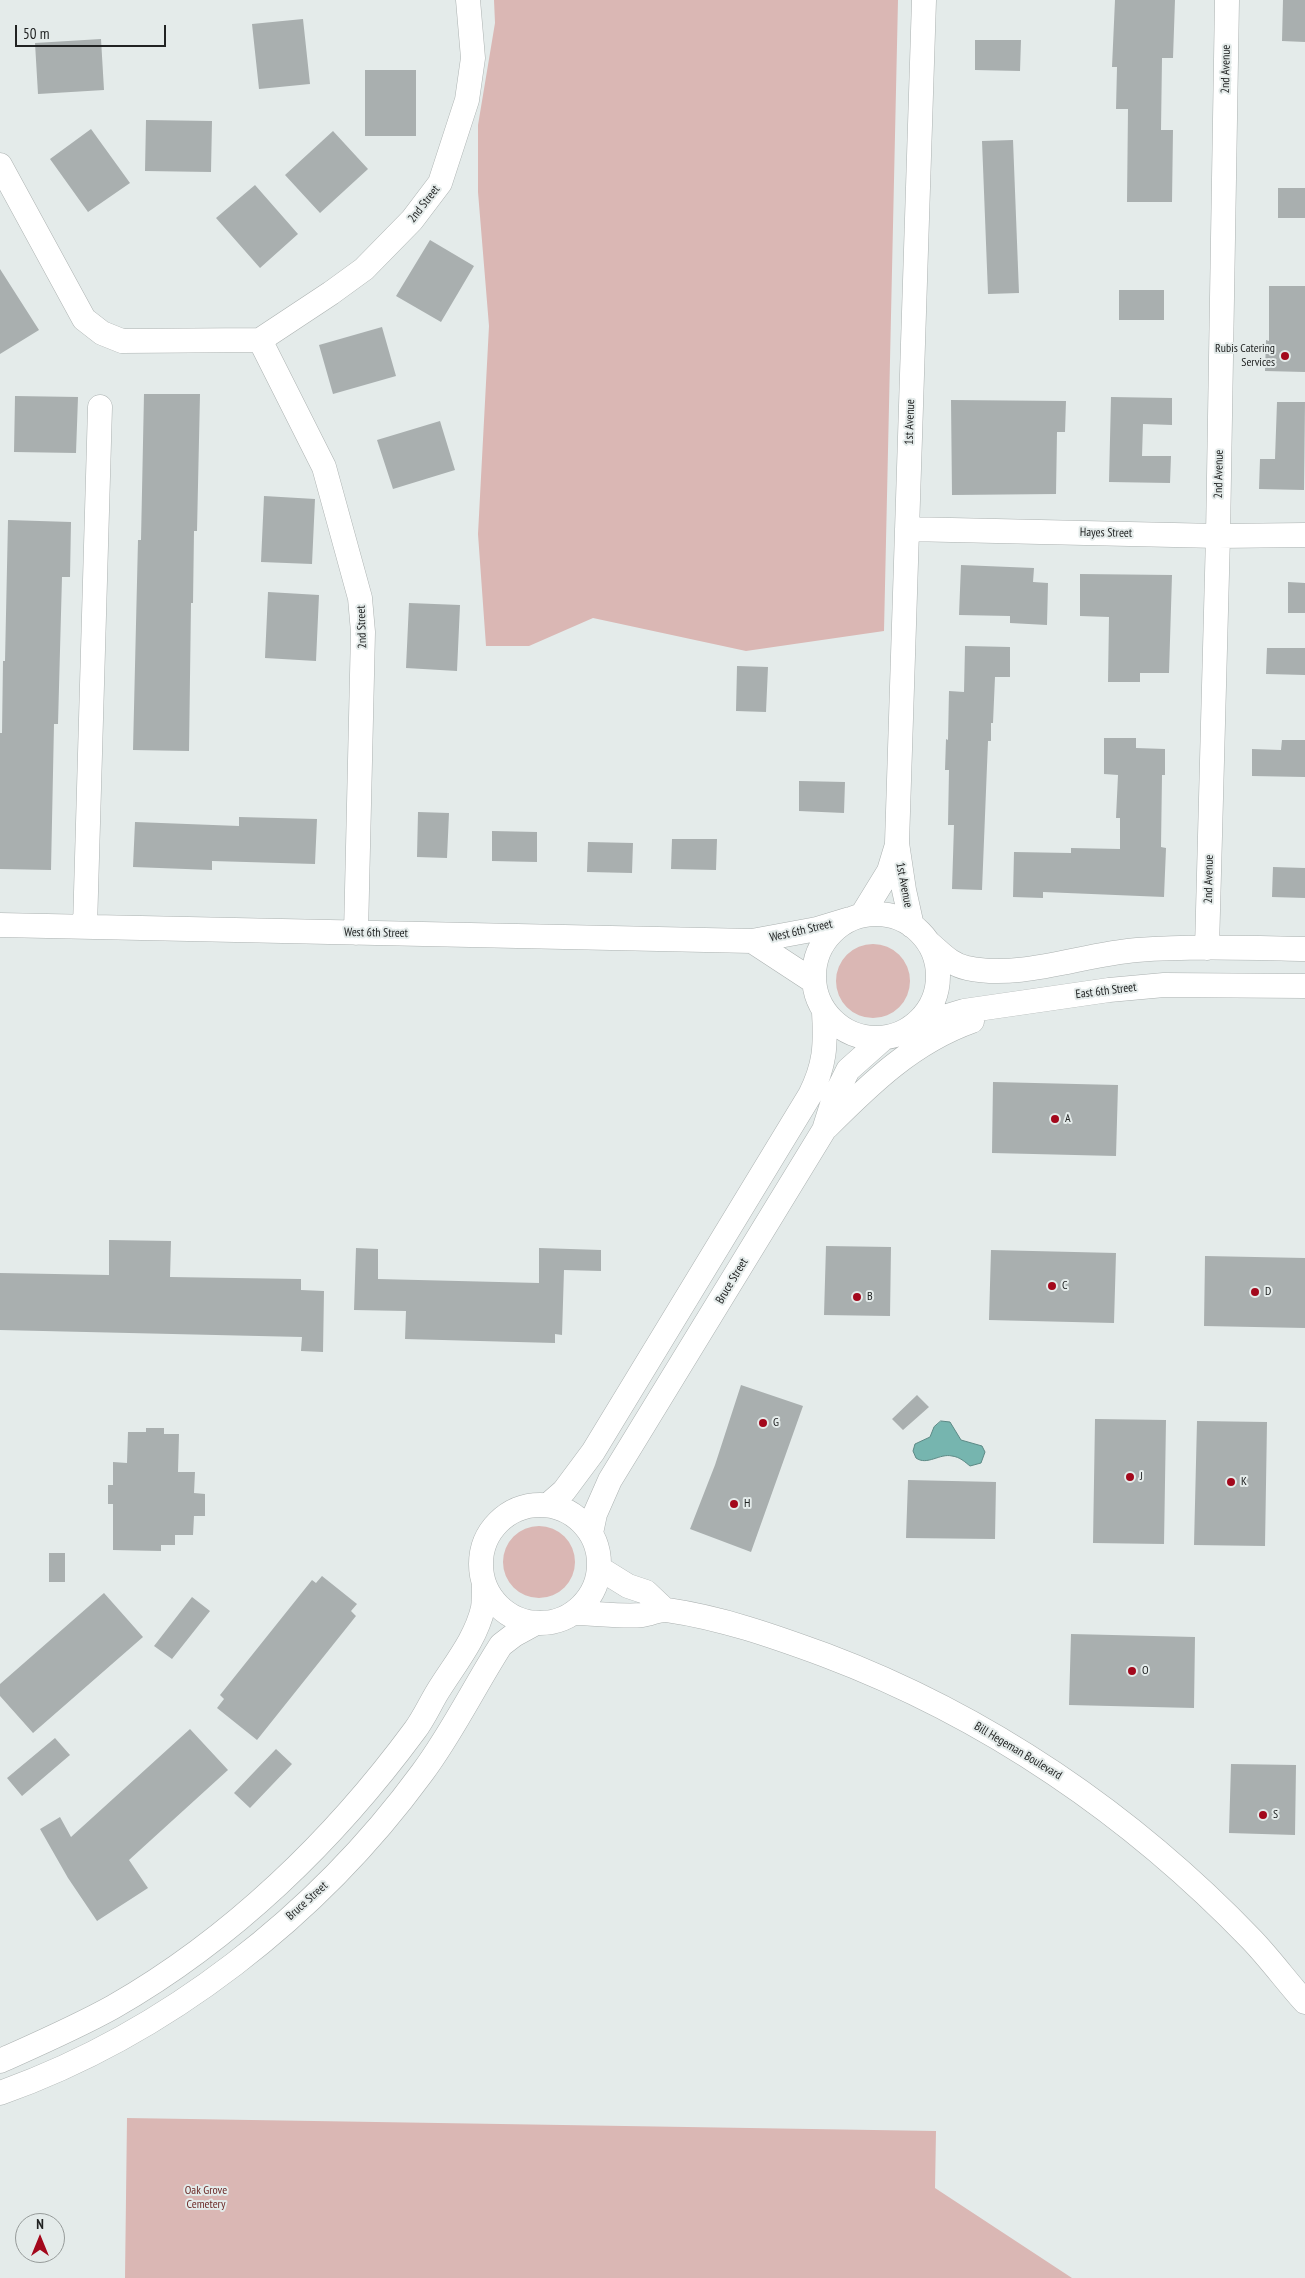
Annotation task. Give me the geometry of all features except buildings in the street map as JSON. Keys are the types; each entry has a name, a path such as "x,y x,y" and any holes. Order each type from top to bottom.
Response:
{"street":[{"name":"2nd Street","path":"356,933 363,632 360,598 324,467 260,340 331,294 364,269 412,220 440,183 467,100 473,58 468,0"},
{"name":"1st Avenue","path":"920,934 904,890 897,844 924,0"},
{"name":"2nd Avenue","path":"1207,948 1218,536 1227,0"},
{"path":"0,165 84,319 102,333 122,341 260,340"},
{"path":"85,927 100,407"},
{"name":"Hayes Street","path":"907,529 1218,536 1305,535"},
{"name":"1st Avenue","path":"856,917 889,871 897,844"},
{"path":"920,934 935,956 938,972 937,988 932,1003 923,1017 899,1034 884,1038 867,1038 851,1033 836,1025 824,1012 817,998 813,981 814,962 822,944 834,930 856,917 888,916 920,934 951,962 966,968 990,970 1027,968 1136,950 1207,948 1305,949"},
{"name":"West 6th Street","path":"0,925 752,941 817,929 856,917"},
{"name":"West 6th Street","path":"752,941 813,981"},
{"name":"East 6th Street","path":"911,1027 964,1011 1110,990 1164,985 1305,986"},
{"path":"824,1130 873,1082 895,1063 920,1046 968,1023 1022,1004"},
{"path":"548,1505 564,1491 593,1452 810,1095 820,1075 824,1059 824,1012"},
{"name":"Bruce Street","path":"591,1533 595,1514 610,1480 824,1130 834,1098 848,1070 884,1038"},
{"path":"548,1505 573,1514 591,1533 596,1544 599,1568 596,1582 591,1594 573,1613 562,1619 536,1623 511,1616 500,1608 484,1585 480,1572 483,1544 498,1521 521,1507 548,1505"},
{"path":"599,1568 628,1586 646,1592 664,1609"},
{"path":"0,2060 35,2046 113,2007 230,1927 300,1862 367,1792 416,1728 466,1648 483,1608 484,1585"},
{"name":"Bill Hegeman Boulevard","path":"573,1613 643,1615 664,1609 760,1631 869,1672 944,1707 1000,1738 1070,1783 1140,1836 1253,1940 1305,2002"},
{"name":"Bruce Street","path":"0,2093 38,2080 75,2063 138,2027 192,1994 274,1932 327,1883 375,1832 422,1774 451,1731 501,1644 536,1623"},
{"path":"0,2074 6,2072 38,2080 38,2065 45,2056 112,2019 113,2007"}],"green space":[{"path":"494,0 898,0 884,631 746,651 593,618 529,646 486,646 478,534 489,326 478,192 478,125 495,23"},
{"path":"873,944 887,947 899,955 907,967 910,981 907,995 899,1007 887,1015 873,1018 859,1015 847,1007 839,995 836,981 839,967 847,955 859,947"},
{"path":"539,1526 553,1529 565,1536 572,1548 575,1562 572,1576 565,1588 553,1595 539,1598 525,1595 513,1588 506,1576 503,1562 506,1548 513,1536 525,1529"},
{"name":"Oak Grove Cemetery","path":"127,2118 936,2131 935,2188 1072,2278 125,2278"}],"water":[{"path":"941,1421 950,1422 961,1440 982,1446 985,1452 981,1463 970,1466 957,1457 952,1456 943,1456 925,1461 916,1458 913,1451 915,1444 930,1437 934,1427"}],"place":[{"name":"Rubis Catering Services","path":"1285,356"},
{"name":"A","path":"1055,1119"},
{"name":"C","path":"1052,1286"},
{"name":"D","path":"1255,1292"},
{"name":"B","path":"857,1297"},
{"name":"G","path":"763,1423"},
{"name":"J","path":"1130,1477"},
{"name":"K","path":"1231,1482"},
{"name":"H","path":"734,1504"},
{"name":"O","path":"1132,1671"},
{"name":"S","path":"1263,1815"}]}
